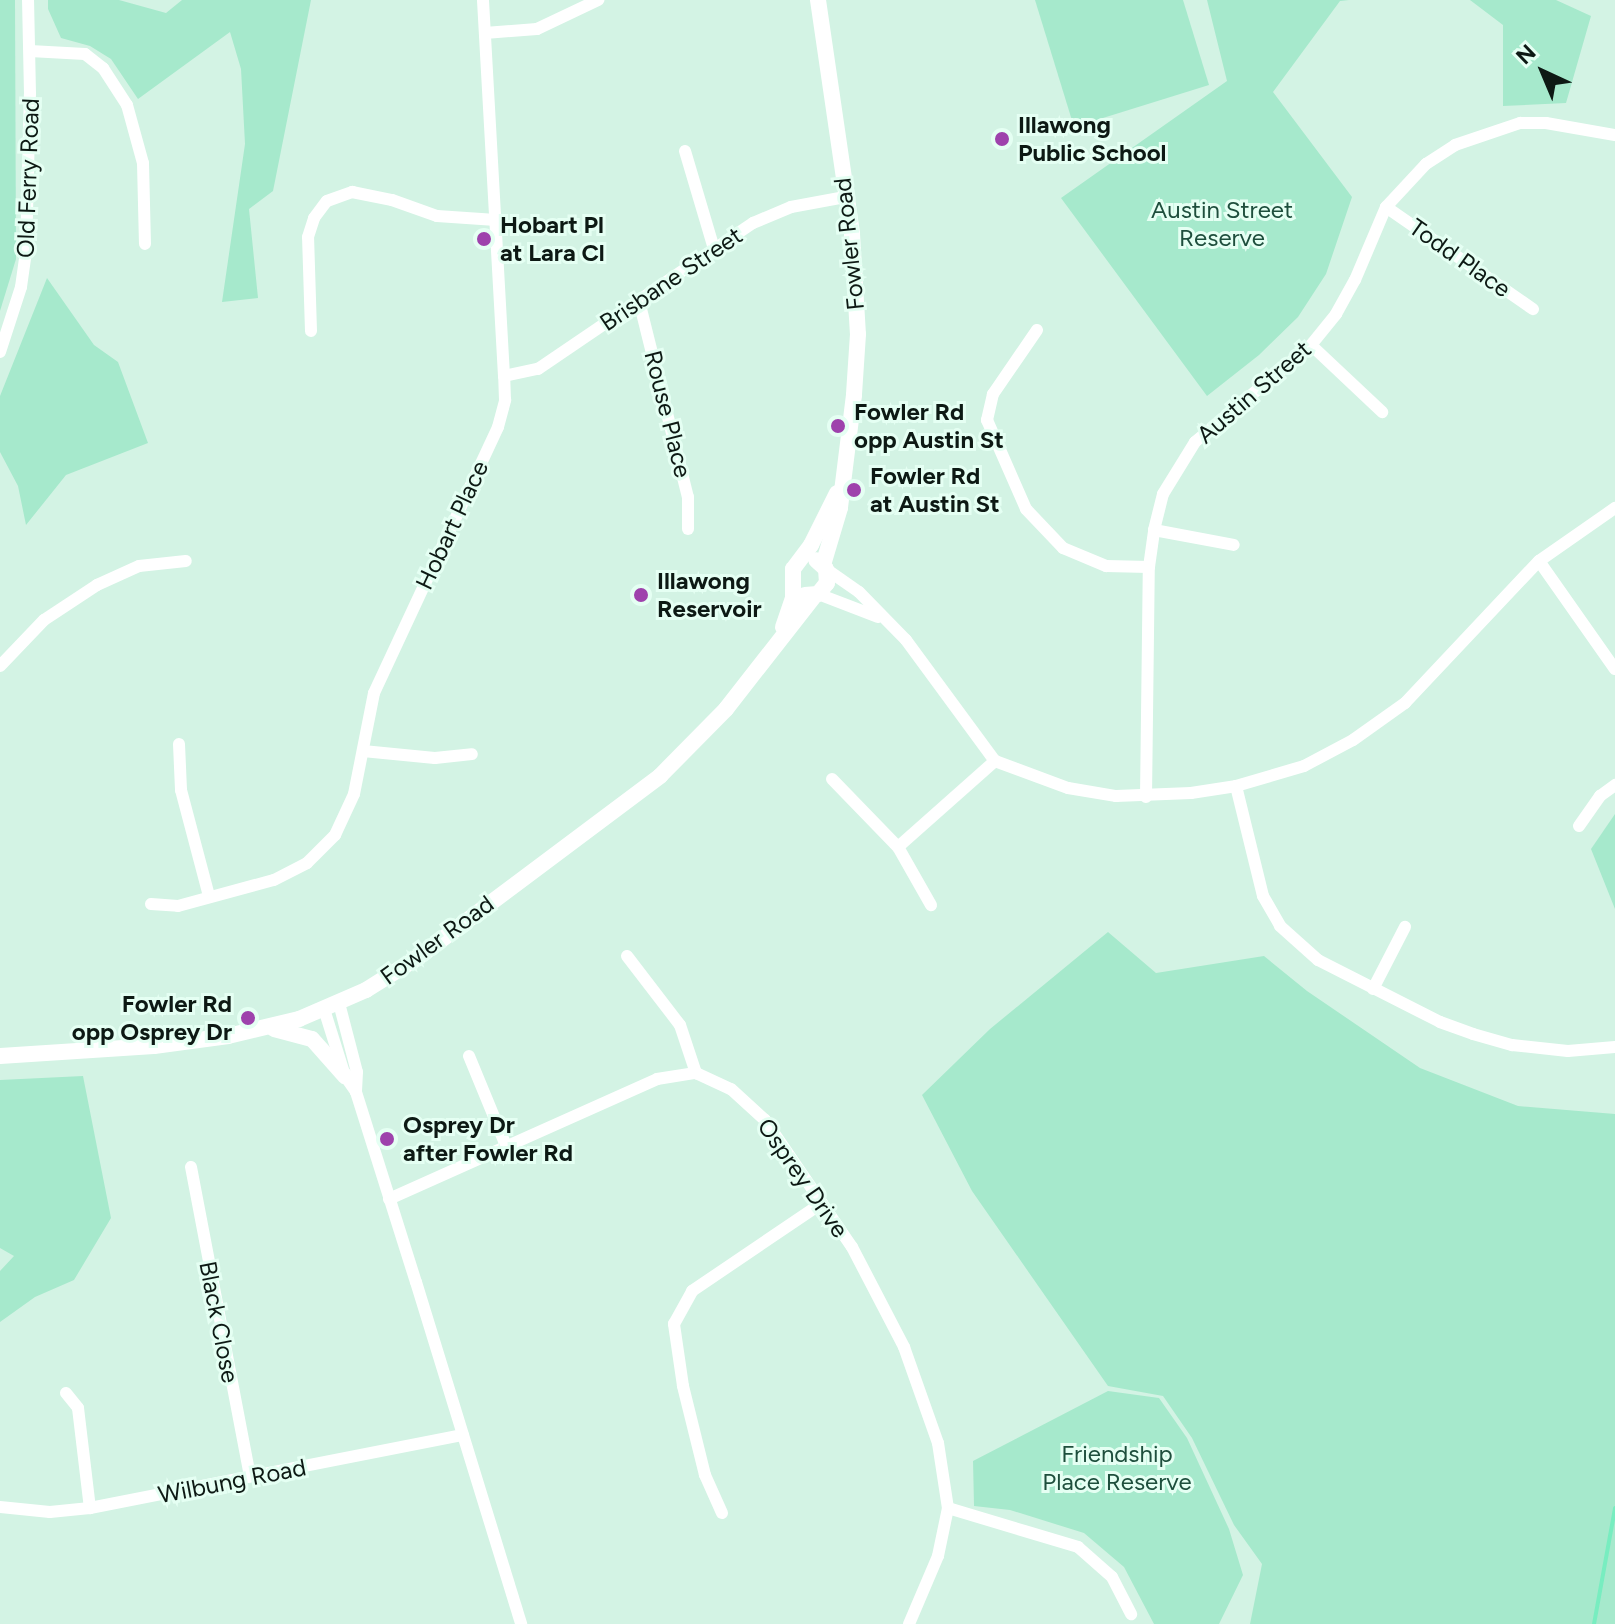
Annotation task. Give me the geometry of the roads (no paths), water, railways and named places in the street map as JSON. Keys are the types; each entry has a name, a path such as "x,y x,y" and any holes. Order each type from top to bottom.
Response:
{"street":[{"name":"Old Ferry Road","path":"0,352 25,271 30,51 28,0"},
{"name":"Hobart Place","path":"151,904 178,906 274,880 317,854 335,835 350,807 370,707 379,682 498,427 505,400 483,0"},
{"path":"485,33 537,29 598,0"},
{"name":"Fowler Road","path":"818,0 856,271 858,334 853,410 840,487 840,508 825,567"},
{"path":"30,51 85,54 103,68 127,105 143,163 145,244"},
{"name":"Austin Street","path":"1146,797 1149,567 1154,530 1163,494 1195,442 1311,345 1336,314 1355,280 1366,247 1386,207 1426,164 1455,145 1520,123 1546,123 1615,135"},
{"path":"685,151 714,249"},
{"path":"311,331 308,237 314,218 327,201 352,192 392,200 437,216 496,220"},
{"name":"Brisbane Street","path":"504,376 538,369 714,249 777,211 845,197"},
{"name":"Todd Place","path":"1386,207 1533,309"},
{"name":"Rouse Place","path":"639,301 688,497 688,529"},
{"path":"1037,330 993,394 987,420 1026,509 1063,548 1106,566 1149,567"},
{"path":"1311,345 1382,412"},
{"name":"Fowler Road","path":"799,562 840,487"},
{"path":"885,620 816,594 800,594 791,583 791,573 799,562 814,559 859,592 906,640 995,761 1068,788 1116,796 1146,797 1236,786 1304,766 1353,740 1405,703 1539,561 1615,508"},
{"path":"1154,530 1234,545"},
{"path":"0,666 44,620 97,585 129,569 160,561 186,561"},
{"path":"1539,561 1615,669"},
{"path":"816,594 827,583 825,567"},
{"name":"Fowler Road","path":"780,636 791,605 791,583"},
{"name":"Fowler Road","path":"0,1056 165,1045 264,1029 332,1006 417,958 660,776 726,709 780,636 816,594"},
{"path":"179,744 181,790 209,896"},
{"path":"363,751 435,758 472,754"},
{"path":"898,847 995,761"},
{"path":"832,779 898,847 931,905"},
{"path":"1579,826 1600,796 1615,785"},
{"path":"1236,786 1263,896 1280,926 1318,960 1440,1022 1512,1045 1568,1051 1615,1047"},
{"path":"1373,989 1405,927"},
{"path":"389,1199 657,1079 696,1073 680,1025 627,956"},
{"path":"332,1006 345,1076"},
{"path":"332,1006 357,1072 356,1092"},
{"path":"264,1029 282,1029 312,1039 356,1092 521,1624"},
{"path":"469,1056 507,1148"},
{"name":"Osprey Drive","path":"696,1073 731,1089 765,1120 852,1247 904,1347 938,1443 948,1508 938,1556 909,1624"},
{"name":"Black Close","path":"191,1167 250,1476"},
{"path":"722,1513 705,1475 683,1386 674,1324 692,1291 822,1203"},
{"path":"66,1393 78,1408 90,1508"},
{"name":"Wilbung Road","path":"0,1507 50,1512 90,1508 463,1435"},
{"path":"948,1508 1078,1547 1112,1577 1131,1614"}],"waterway":[{"path":"1594,1624 1615,1508"}],"place":[{"name":"Illawong Public School","path":"1002,139"},
{"name":"Hobart Pl at Lara Cl","path":"484,239"},
{"name":"Fowler Rd opp Austin St","path":"838,426"},
{"name":"Fowler Rd at Austin St","path":"854,490"},
{"name":"Illawong Reservoir","path":"641,595"},
{"name":"Fowler Rd opp Osprey Dr","path":"248,1018"},
{"name":"Osprey Dr after Fowler Rd","path":"387,1139"}],"park label":[{"name":"Austin Street Reserve","path":"1222,224"},
{"name":"Friendship Place Reserve","path":"1117,1468"}]}
